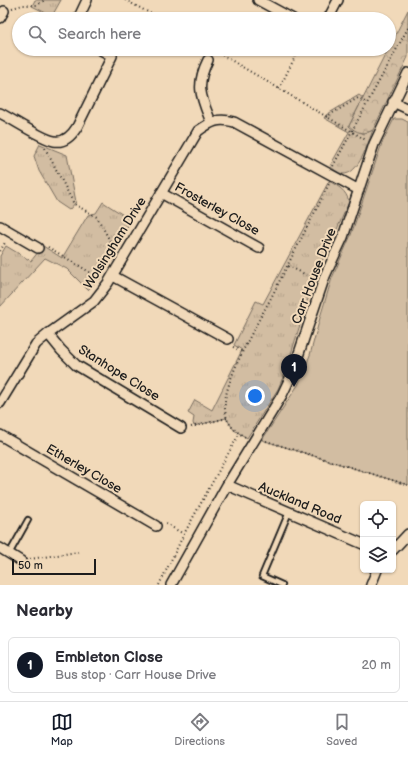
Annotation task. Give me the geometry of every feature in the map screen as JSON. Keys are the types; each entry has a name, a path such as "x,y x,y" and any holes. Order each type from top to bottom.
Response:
{"street":[{"path":"81,12 87,0"},
{"path":"258,0 280,12"},
{"path":"332,12 338,0"},
{"path":"0,113 44,137 54,141 65,140 77,127 112,56"},
{"path":"208,60 204,69 200,93 211,122 224,119 234,122 359,190"},
{"name":"Carr House Drive","path":"171,585 255,437 282,395 292,374 323,282 343,237 374,144 408,73"},
{"path":"393,102 408,110"},
{"name":"Wolsingham Drive","path":"0,403 36,344 94,301 124,257 198,131 211,122"},
{"name":"Frosterley Close","path":"161,193 260,248"},
{"path":"0,226 38,248"},
{"path":"110,279 228,342"},
{"name":"Stanhope Close","path":"48,334 76,365 181,428"},
{"name":"Etherley Close","path":"0,435 156,526"},
{"name":"Auckland Road","path":"227,485 360,543"},
{"path":"396,547 408,534"},
{"path":"0,548 21,561"},
{"path":"370,585 376,573"}],"lane":[{"path":"282,585 262,576 289,512"},
{"path":"9,554 28,520"}],"path":[{"path":"2,15 23,5 37,5 45,0"},
{"path":"125,0 148,12"},
{"path":"396,51 408,28"},
{"path":"224,56 352,133 374,144"},
{"path":"279,89 296,56"},
{"path":"159,585 184,534 239,434 230,426 225,408 225,397 243,352 288,266 352,133 393,56"},
{"path":"326,117 358,98 368,104"},
{"path":"44,137 44,147 74,204 97,216 114,251 124,257"},
{"path":"57,252 110,279"},
{"path":"288,266 323,282"},
{"path":"228,342 243,352"},
{"path":"181,428 227,418"},
{"path":"255,437 408,485"},
{"path":"156,526 166,524 184,534"},
{"path":"21,561 78,552"}],"green space":[{"path":"35,0 61,0 54,12 44,12 32,6"},
{"path":"408,10 408,57 373,130 363,133 357,132 349,126 385,56 396,56 396,34"},
{"path":"359,95 363,98 349,126 364,134 373,130 366,149 358,164 349,173 343,174 337,172 330,166 349,132 324,118 326,115"},
{"path":"394,119 402,119 408,122 408,485 262,440 298,385 310,355 332,278 351,235 382,143"},
{"path":"40,144 67,155 76,202 69,210 57,202 39,171 34,156"},
{"path":"329,181 344,192 349,202 327,252 306,289 308,299 286,370 278,389 247,438 234,430 226,418 194,426 194,417 188,413 195,400 212,410 242,350 234,345 256,301 263,304"},
{"path":"103,202 131,220 100,276 88,290 67,269 45,258 0,307 0,256 6,246 31,261 43,246 62,258 88,215 96,213"}],"place":[{"name":"Embleton Close","path":"294,387"}]}
